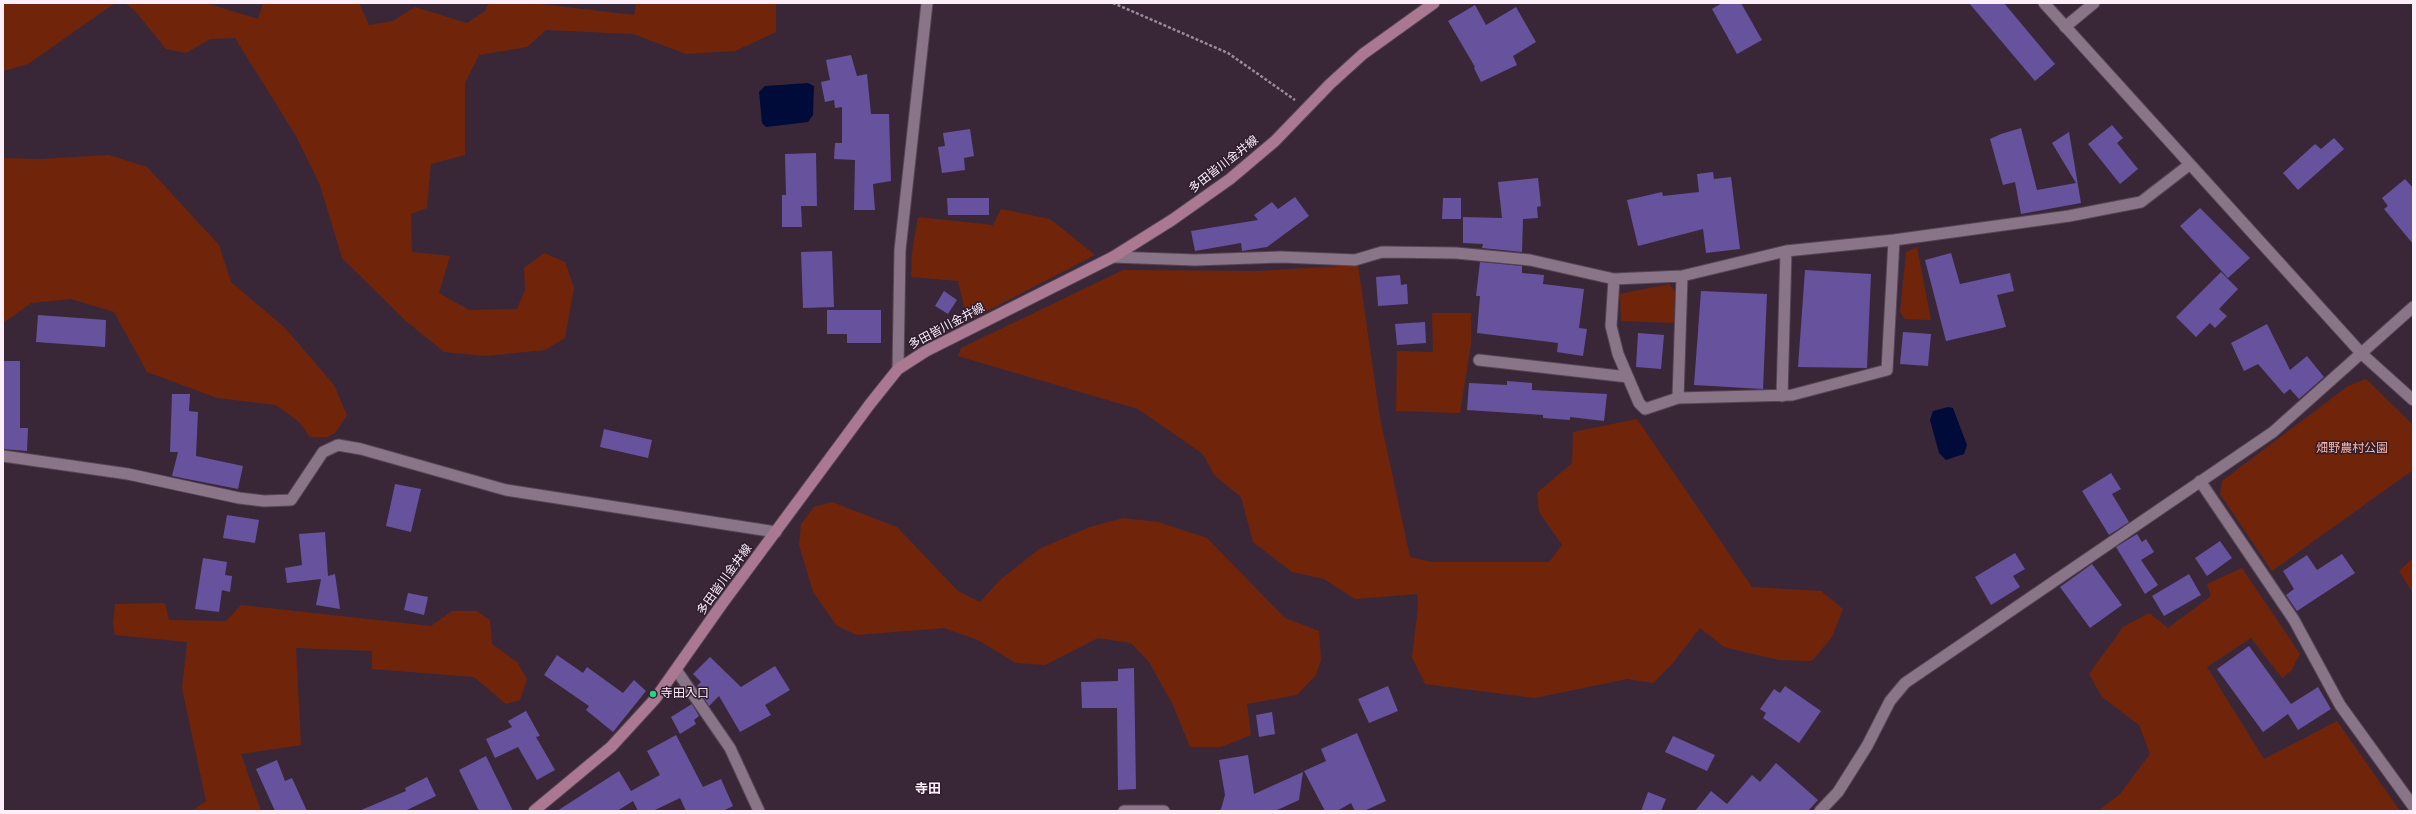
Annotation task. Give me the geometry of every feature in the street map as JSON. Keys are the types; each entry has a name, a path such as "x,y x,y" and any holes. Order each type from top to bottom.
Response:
{"main road":[{"name":"多田皆川金井線","path":"534,811 611,747 655,699 677,671 722,604 870,404 898,370 926,351 1113,256 1172,220 1230,179 1275,141 1306,108 1363,54 1434,3"}],"street":[{"path":"898,370 900,250 927,3"},
{"path":"2044,3 2190,165 2256,234 2362,354 2413,400"},
{"path":"2065,27 2094,3"},
{"path":"1113,256 1195,260 1280,257 1355,260 1382,252 1456,253 1530,260 1614,278 1682,276 1786,251 1894,240 2069,216 2141,202 2190,165"},
{"path":"1614,278 1611,326 1618,354 1639,403 1645,409 1678,398 1792,396 1887,370 1894,240"},
{"path":"1782,396 1786,251"},
{"path":"1678,398 1682,276"},
{"path":"1820,811 1838,792 1867,746 1890,701 1905,683 2273,432 2413,307"},
{"path":"1479,360 1628,377"},
{"path":"3,456 128,474 239,498 264,501 291,500 323,452 338,445 374,452 506,490 776,532"},
{"path":"2200,481 2294,620 2340,705 2413,806"},
{"path":"677,671 730,748 758,811"},
{"path":"1124,811 1164,811"}],"path":[{"path":"1113,3 1228,53 1306,108"}],"green space":[{"path":"8,3 115,3 28,64 3,71 3,5"},
{"path":"125,3 206,3 258,19 263,3 359,3 369,25 393,21 415,7 467,23 485,11 489,3 532,3 634,15 636,3 776,3 776,32 735,51 686,54 633,34 546,30 527,47 479,55 465,83 465,155 431,164 427,208 411,214 412,252 450,256 439,293 469,310 517,309 525,290 524,268 544,253 565,262 574,288 565,338 545,350 486,356 444,352 406,321 342,258 320,185 296,136 235,38 210,39 186,53 166,49 136,12"},
{"path":"109,155 147,167 219,245 231,282 285,328 334,385 347,415 335,433 327,437 310,437 299,422 276,405 217,398 147,372 114,312 71,299 31,303 3,323 3,158 40,159"},
{"path":"1001,209 1050,219 1095,255 972,319 964,307 958,281 911,277 912,252 918,217 993,225"},
{"path":"1917,247 1931,320 1905,319 1900,312 1906,252"},
{"path":"1358,265 1380,418 1410,557 1432,562 1549,562 1562,545 1539,512 1537,493 1572,463 1573,432 1637,419 1752,587 1821,591 1843,609 1832,637 1812,661 1779,660 1724,647 1700,628 1673,663 1653,683 1627,679 1535,698 1425,684 1412,657 1418,608 1417,594 1355,599 1324,579 1292,572 1253,542 1241,497 1214,475 1203,454 1138,409 958,356 961,348 1123,270 1258,271"},
{"path":"1669,284 1675,292 1674,323 1621,321 1620,294"},
{"path":"1432,313 1471,313 1471,344 1460,413 1396,411 1397,351 1433,352"},
{"name":"畑野農村公園","path":"2366,379 2413,425 2413,470 2272,571 2220,494 2222,481 2348,386"},
{"path":"832,502 897,527 958,591 980,602 1000,580 1039,549 1090,527 1123,518 1158,522 1207,538 1285,618 1319,631 1321,660 1316,675 1297,695 1247,704 1251,735 1221,747 1190,747 1173,705 1149,662 1131,643 1098,638 1045,665 1016,663 978,640 944,628 857,635 837,626 813,592 799,545 801,524 814,507"},
{"path":"2413,558 2413,593 2399,571"},
{"path":"2242,568 2300,654 2291,671 2282,678 2251,638 2207,667 2264,759 2337,721 2400,811 2098,811 2120,794 2150,754 2139,725 2102,697 2089,674 2123,627 2149,613 2168,628 2211,596 2207,584"},
{"path":"165,603 169,620 226,621 241,605 431,626 452,611 477,611 490,620 492,644 517,662 527,679 520,700 506,704 474,677 372,669 372,651 296,648 301,745 241,754 261,811 192,811 206,801 182,688 187,642 115,635 113,624 115,604"}],"shaded area":[{"path":"808,83 814,86 813,115 808,122 766,127 762,123 759,92 765,86"},
{"path":"1948,407 1953,408 1967,445 1964,454 1946,460 1939,453 1930,420 1933,411"}],"building":[{"path":"1722,3 1741,3 1762,40 1737,54 1712,9"},
{"path":"1969,3 2004,3 2055,64 2035,81"},
{"path":"1475,5 1486,25 1516,7 1536,42 1513,56 1517,65 1481,82 1474,68 1475,67 1448,21"},
{"path":"851,55 857,76 867,74 871,114 889,114 891,181 873,184 875,210 854,210 855,160 834,159 835,143 842,143 842,107 835,108 834,100 825,102 821,82 830,80 826,60"},
{"path":"2112,125 2123,138 2117,143 2138,169 2120,184 2088,144"},
{"path":"2021,128 2037,190 2076,183 2052,143 2069,132 2081,203 2021,214 2015,182 2003,185 1990,139"},
{"path":"970,129 974,156 964,158 965,170 942,173 938,147 945,146 943,133"},
{"path":"2334,138 2344,149 2298,190 2283,173 2315,144 2321,149"},
{"path":"816,153 817,206 801,206 802,227 782,227 782,195 786,195 785,154"},
{"path":"1713,172 1714,179 1731,177 1740,249 1706,253 1703,229 1638,246 1627,200 1662,192 1663,196 1699,192 1697,174"},
{"path":"1538,178 1541,206 1537,207 1538,218 1523,219 1522,252 1482,248 1483,244 1463,243 1463,217 1502,218 1498,182"},
{"path":"2405,179 2413,188 2413,244 2384,209 2388,206 2382,198"},
{"path":"1295,197 1309,216 1267,247 1242,251 1241,243 1195,251 1191,231 1258,220 1254,215 1272,202 1278,209"},
{"path":"947,198 989,198 989,215 948,215"},
{"path":"1443,198 1461,198 1461,219 1442,219"},
{"path":"2200,208 2250,258 2228,278 2180,226"},
{"path":"832,251 834,307 803,308 801,252"},
{"path":"1951,253 1960,284 2010,273 2014,291 1997,295 2006,327 1946,341 1925,260"},
{"path":"1480,262 1522,266 1522,273 1544,275 1543,284 1584,289 1579,328 1587,329 1583,356 1557,352 1558,343 1477,333 1480,296 1476,296"},
{"path":"1805,270 1871,274 1867,368 1798,367"},
{"path":"2221,272 2238,289 2219,309 2227,316 2215,328 2210,323 2196,337 2176,317"},
{"path":"1400,275 1401,285 1407,284 1408,304 1378,306 1376,277"},
{"path":"944,291 957,300 948,314 935,306"},
{"path":"1701,291 1767,294 1763,389 1694,385"},
{"path":"827,310 881,310 881,343 847,343 847,334 827,334"},
{"path":"38,315 106,320 105,347 36,342"},
{"path":"1425,322 1426,343 1397,345 1395,324"},
{"path":"2267,324 2290,370 2307,356 2324,377 2299,399 2290,389 2284,394 2258,364 2244,371 2231,343"},
{"path":"1903,332 1931,334 1928,366 1900,364"},
{"path":"1638,333 1664,335 1661,369 1636,367"},
{"path":"3,361 20,361 20,428 28,428 27,451 3,449"},
{"path":"1507,381 1532,383 1532,390 1607,394 1604,421 1570,417 1570,420 1543,418 1543,415 1467,410 1469,383 1507,385"},
{"path":"172,394 190,394 189,411 198,412 196,456 243,466 238,489 172,476 178,452 170,452"},
{"path":"604,429 652,440 648,458 600,447"},
{"path":"2111,473 2121,489 2112,494 2129,522 2109,535 2082,491"},
{"path":"395,484 421,489 411,532 386,526"},
{"path":"227,515 259,520 255,543 223,538"},
{"path":"325,532 328,576 335,574 340,609 316,605 321,579 287,583 285,568 302,565 299,534"},
{"path":"2137,534 2142,542 2146,539 2154,552 2141,560 2158,585 2145,594 2116,547"},
{"path":"2220,541 2232,558 2207,576 2195,558"},
{"path":"2015,553 2025,569 2013,576 2020,587 1991,605 1975,577"},
{"path":"2342,554 2355,573 2297,611 2286,595 2294,589 2283,571 2307,555 2317,570"},
{"path":"203,558 227,562 225,575 232,576 230,592 222,590 219,612 195,609"},
{"path":"2092,564 2122,605 2090,628 2060,587"},
{"path":"2189,574 2201,595 2164,616 2152,596"},
{"path":"408,593 428,597 424,615 404,610"},
{"path":"2249,646 2291,704 2318,687 2331,709 2298,730 2288,714 2263,732 2217,669"},
{"path":"557,655 583,673 587,667 623,693 634,680 646,691 613,732 586,710 589,706 544,675"},
{"path":"710,657 741,687 775,666 790,690 765,705 771,715 740,732 719,696 709,706 703,697 706,695 697,686 701,682 693,674"},
{"path":"1134,668 1136,789 1118,790 1117,708 1082,708 1081,682 1118,681 1118,669"},
{"path":"1388,686 1398,711 1369,723 1358,699"},
{"path":"1785,686 1821,711 1799,743 1763,718 1766,713 1760,709 1774,689 1780,693"},
{"path":"692,704 699,716 694,720 696,724 680,734 671,717"},
{"path":"526,711 540,736 536,737 555,770 537,780 518,747 495,758 486,739 512,727 508,721"},
{"path":"1272,712 1275,734 1259,737 1256,715"},
{"path":"1357,733 1386,801 1364,811 1355,811 1351,803 1337,811 1325,811 1304,771 1326,761 1321,749"},
{"path":"676,735 703,787 721,779 733,806 723,811 686,811 680,798 653,811 638,811 633,801 617,811 557,811 619,771 631,791 660,775 647,751"},
{"path":"1673,736 1715,755 1707,771 1665,752"},
{"path":"1248,755 1254,794 1303,772 1299,800 1275,811 1218,811 1221,809 1225,795 1219,760"},
{"path":"486,756 513,811 479,811 459,770"},
{"path":"277,760 285,781 292,778 307,811 275,811 256,769"},
{"path":"1776,763 1818,800 1808,811 1695,811 1711,791 1727,804 1752,775 1760,782"},
{"path":"427,777 436,796 405,811 359,811 406,791 405,788"},
{"path":"1648,792 1666,799 1661,811 1641,811"}],"place":[{"name":"寺田入口","path":"653,694"}],"district":[{"name":"寺田","path":"928,790"}]}
